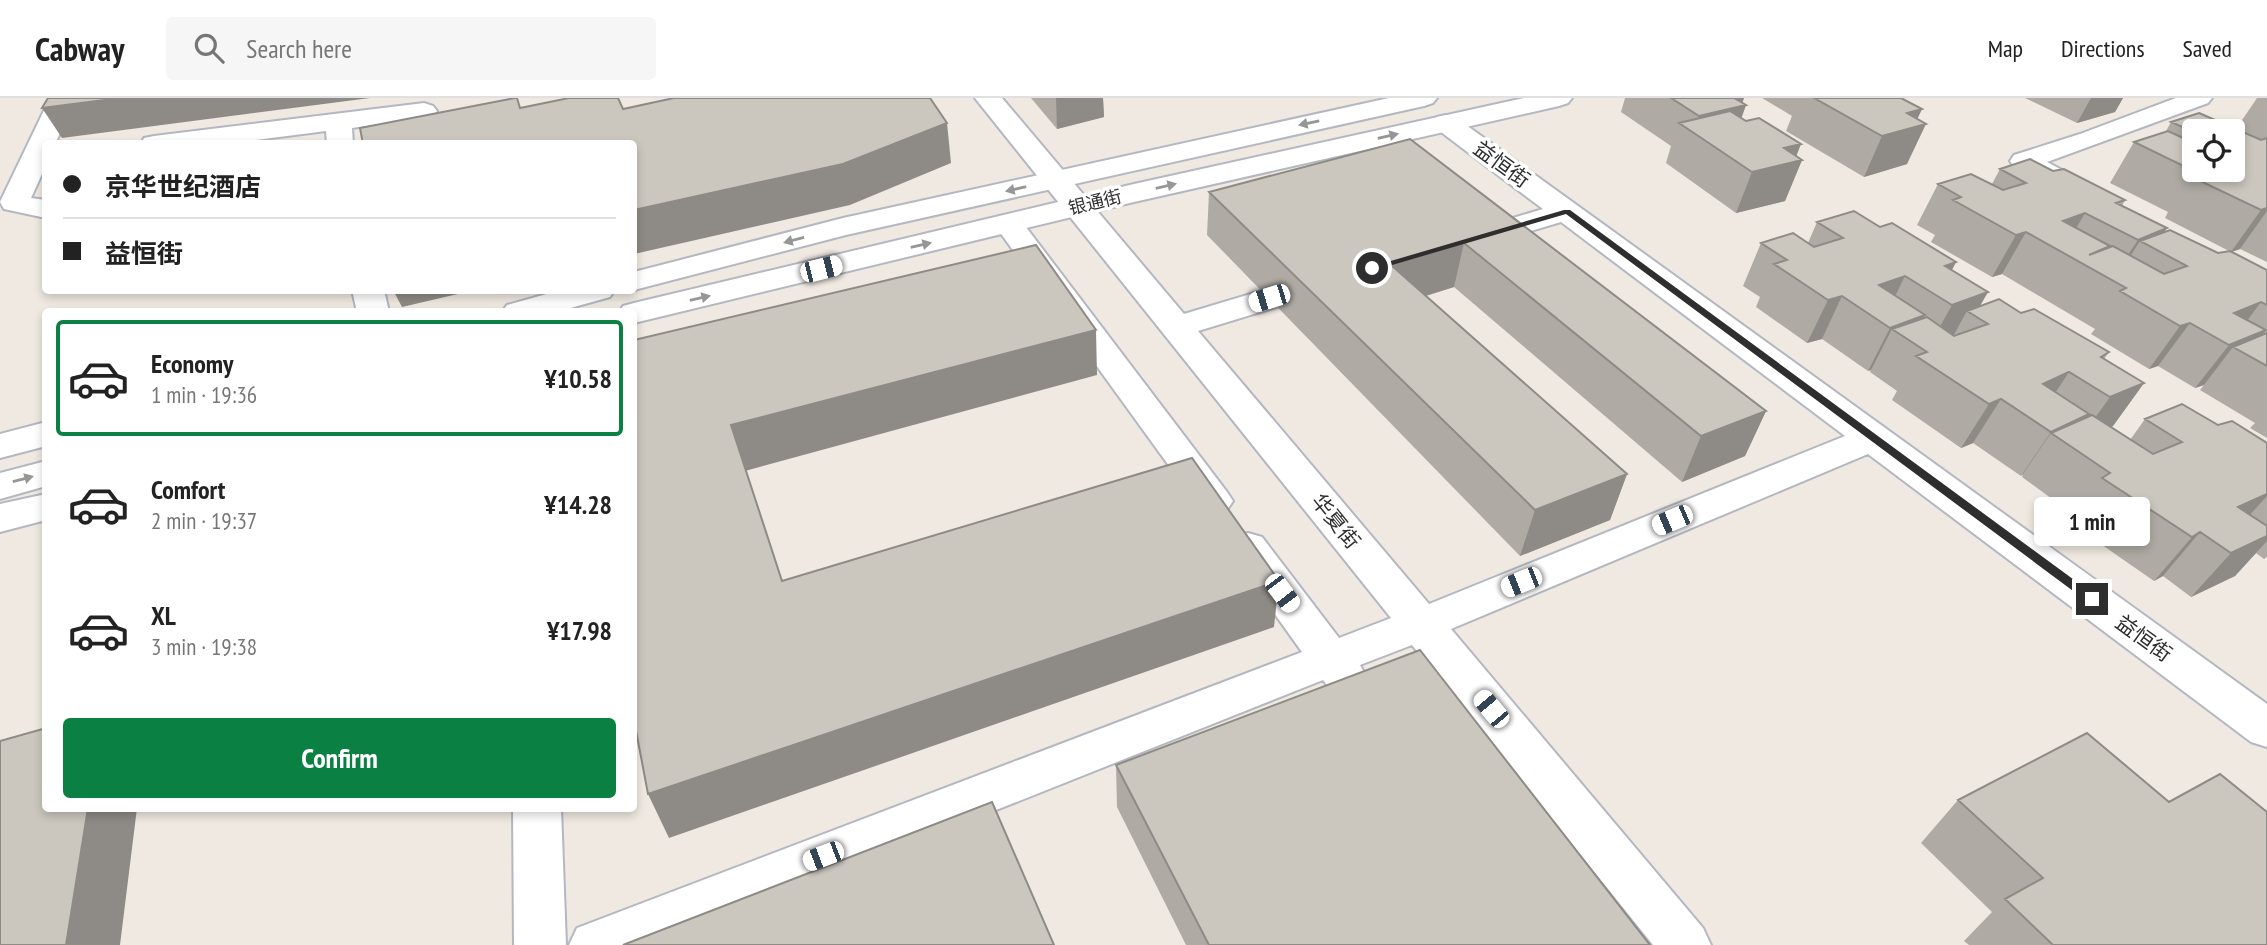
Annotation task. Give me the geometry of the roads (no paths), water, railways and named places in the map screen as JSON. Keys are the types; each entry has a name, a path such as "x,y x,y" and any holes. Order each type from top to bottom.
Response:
{"street":[{"path":"47,140 63,98"},
{"name":"华夏街","path":"988,98 1685,945"},
{"name":"银通街","path":"637,312 1009,224 1068,193 1435,111 1559,98"},
{"path":"2085,194 2024,162 2199,98"},
{"name":"益恒街","path":"1435,111 2267,729"},
{"path":"221,140 339,133 428,114"},
{"path":"40,157 14,203 42,208"},
{"path":"637,280 843,227 1068,193"},
{"path":"1448,246 1567,211"},
{"path":"1009,224 1368,709"},
{"path":"1176,327 1346,276"},
{"path":"535,308 585,294"},
{"path":"3,445 42,435"},
{"path":"595,945 1421,624 1873,438"},
{"path":"0,486 42,474"},
{"path":"0,518 42,508"},
{"path":"537,812 540,945"}]}
